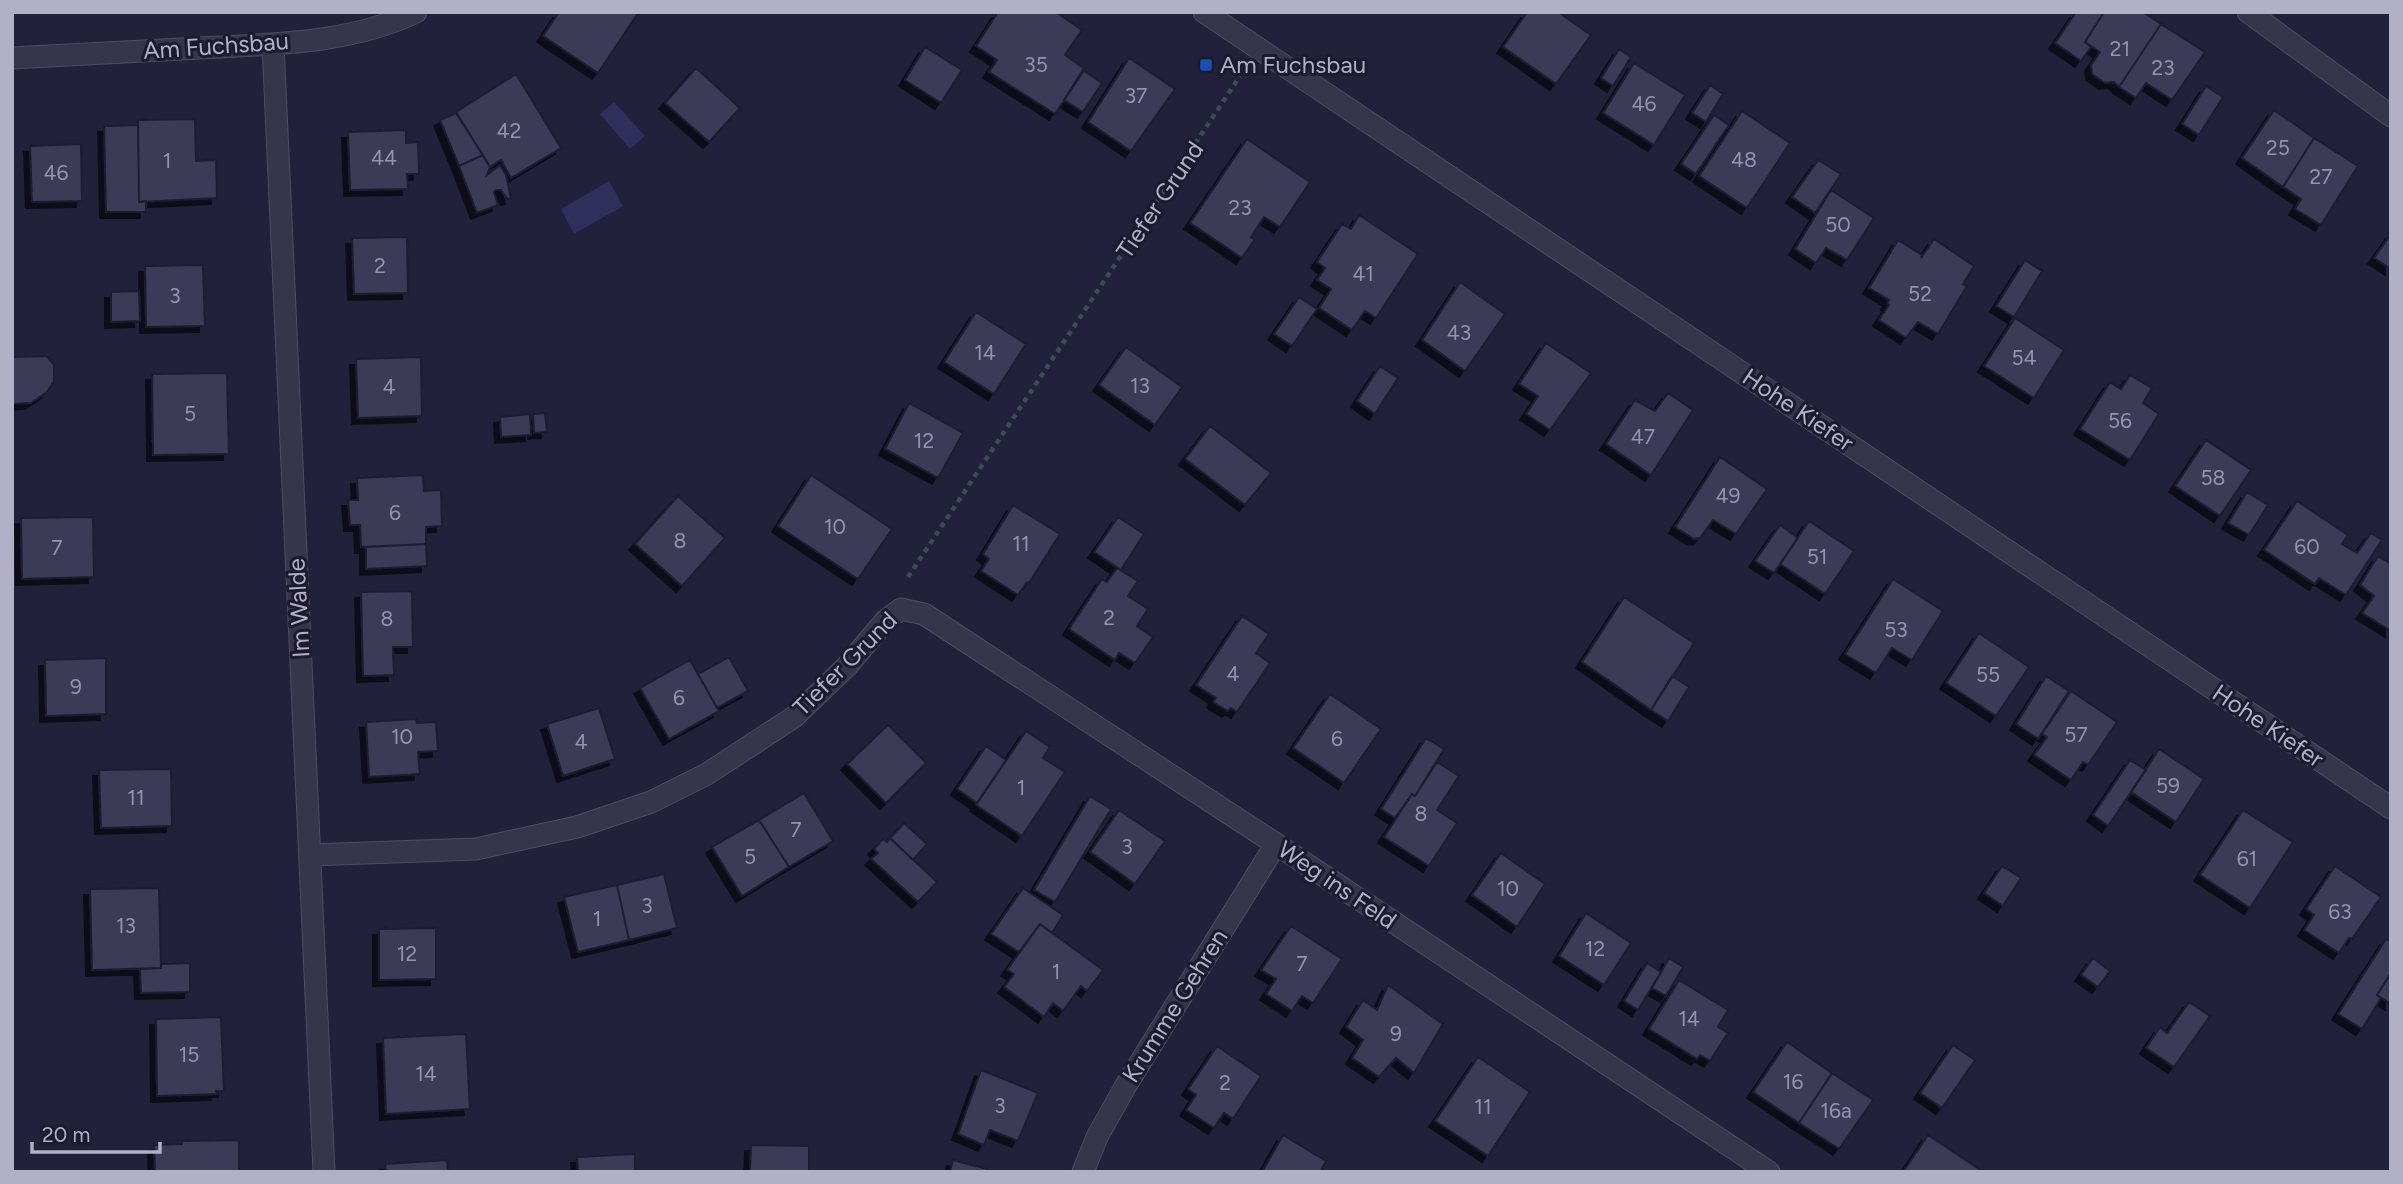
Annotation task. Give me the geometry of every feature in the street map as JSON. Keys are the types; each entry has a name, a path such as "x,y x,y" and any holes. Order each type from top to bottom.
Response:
{"street":[{"name":"Am Fuchsbau","path":"12,58 273,44 326,38 378,28 416,12"},
{"name":"Hohe Kiefer","path":"1204,12 2391,808"},
{"path":"2248,12 2391,117"},
{"name":"Im Walde","path":"273,44 324,1172"},
{"name":"Tiefer Grund","path":"310,855 476,849 577,827 651,802 707,774 794,717 847,666 886,620 901,609"},
{"name":"Weg ins Feld","path":"901,609 924,614 1769,1172"},
{"name":"Krumme Gehren","path":"1083,1172 1097,1137 1125,1087 1276,844"}],"path":[{"name":"Tiefer Grund","path":"901,609 898,591 1240,76"}],"shaded area":[{"path":"614,102 645,136 630,149 600,114"},
{"path":"609,181 623,206 574,234 561,209"}],"building":[{"path":"559,12 638,13 598,73 543,36"},
{"path":"998,12 1056,12 1082,30 1065,55 1085,69 1055,114 989,72 997,60 976,46"},
{"path":"1527,12 1558,12 1591,35 1556,84 1503,47"},
{"path":"2076,12 2104,12 2085,42 2091,47 2081,61 2055,43"},
{"path":"2104,12 2143,12 2161,24 2119,87 2114,82 2105,83 2092,74 2091,65 2100,52 2085,42"},
{"path":"2161,24 2205,52 2172,100 2146,83 2136,98 2119,87"},
{"path":"925,47 962,70 941,103 905,80"},
{"path":"1619,49 1631,57 1613,86 1601,78"},
{"path":"1129,58 1175,89 1131,151 1088,122"},
{"path":"1634,63 1685,95 1654,145 1603,113"},
{"path":"696,68 740,108 709,142 665,103"},
{"path":"1083,70 1102,83 1083,112 1064,100"},
{"path":"516,74 561,148 511,178 501,160 490,167 456,112"},
{"path":"1710,85 1723,94 1706,122 1692,113"},
{"path":"2206,86 2223,97 2199,135 2182,124"},
{"path":"2274,110 2314,138 2283,187 2242,158"},
{"path":"1742,111 1790,143 1747,208 1699,176"},
{"path":"456,113 483,155 459,166 440,120"},
{"path":"1714,115 1729,125 1696,174 1681,164"},
{"path":"195,119 196,161 216,160 217,198 139,202 138,120"},
{"path":"138,125 139,202 146,201 146,212 106,212 104,126"},
{"path":"406,130 406,143 418,142 419,174 407,174 408,189 350,190 348,132"},
{"path":"2314,138 2358,166 2321,225 2295,209 2301,199 2283,187"},
{"path":"1247,139 1310,182 1280,227 1264,217 1251,237 1255,239 1242,258 1190,223"},
{"path":"81,144 82,201 32,202 30,146"},
{"path":"483,155 490,167 487,175 500,165 506,175 511,198 507,199 501,190 496,190 494,192 498,205 477,213 459,166"},
{"path":"1818,160 1841,174 1815,213 1792,197"},
{"path":"1831,190 1874,218 1847,260 1826,248 1816,263 1795,249"},
{"path":"1359,215 1418,254 1376,318 1365,311 1352,330 1319,308 1331,289 1317,280 1325,268 1317,262 1342,224 1351,229"},
{"path":"2391,234 2391,269 2374,258"},
{"path":"407,237 408,293 354,294 352,238"},
{"path":"1934,239 1974,266 1963,284 1967,286 1938,334 1918,322 1906,338 1879,320 1889,305 1889,300 1869,288 1898,240 1922,255 1921,258"},
{"path":"2025,260 2042,271 2014,317 1996,306"},
{"path":"203,265 205,326 146,327 145,266"},
{"path":"1460,282 1505,314 1465,371 1422,340"},
{"path":"139,291 140,321 111,322 111,292"},
{"path":"1299,297 1317,309 1292,346 1274,334"},
{"path":"976,312 1026,344 994,394 944,362"},
{"path":"2015,318 2064,350 2034,398 1984,366"},
{"path":"1546,343 1591,373 1550,430 1526,414 1538,396 1519,384"},
{"path":"1126,347 1182,387 1155,425 1099,385"},
{"path":"47,356 54,365 54,381 47,392 31,403 12,404 12,357"},
{"path":"421,357 422,416 358,418 356,359"},
{"path":"1380,366 1398,378 1375,414 1357,401"},
{"path":"227,373 229,454 153,455 152,374"},
{"path":"2130,375 2152,388 2143,403 2159,414 2130,460 2080,429 2110,382 2121,389"},
{"path":"1668,393 1693,410 1651,475 1606,444 1635,400 1655,411"},
{"path":"909,403 963,433 938,478 885,449"},
{"path":"545,413 547,432 534,433 533,414"},
{"path":"530,414 531,435 501,437 500,417"},
{"path":"1210,426 1271,473 1245,505 1185,459"},
{"path":"2206,440 2251,470 2220,516 2175,486"},
{"path":"1720,457 1767,489 1736,534 1713,520 1700,538 1694,539 1675,527"},
{"path":"423,475 424,491 441,490 442,526 426,527 426,544 361,547 360,525 350,525 348,500 358,500 357,478"},
{"path":"811,475 892,529 858,579 778,526"},
{"path":"2247,492 2268,505 2249,535 2228,523"},
{"path":"678,496 725,538 682,586 635,544"},
{"path":"2297,501 2348,535 2342,544 2357,553 2371,533 2382,540 2346,595 2319,578 2315,584 2264,550"},
{"path":"1013,505 1060,534 1029,583 1027,582 1018,595 981,571 989,559 983,554"},
{"path":"93,517 94,577 22,579 21,518"},
{"path":"1118,517 1144,534 1121,570 1094,552"},
{"path":"1809,521 1854,551 1825,594 1780,564"},
{"path":"1780,525 1798,538 1774,573 1755,561"},
{"path":"426,544 427,566 366,569 366,547"},
{"path":"2378,556 2391,564 2391,631 2362,613 2374,596 2360,585"},
{"path":"1117,568 1138,581 1128,596 1148,609 1137,626 1153,637 1135,663 1119,653 1115,660 1069,629 1102,579 1107,582"},
{"path":"1893,579 1943,611 1912,660 1892,648 1876,673 1845,654"},
{"path":"412,591 413,647 393,647 394,675 363,676 361,592"},
{"path":"1624,597 1694,643 1651,710 1582,662"},
{"path":"1242,616 1269,634 1256,653 1270,663 1237,712 1231,708 1228,711 1213,702 1216,698 1196,685"},
{"path":"1979,633 2029,667 1996,716 1946,683"},
{"path":"729,657 748,691 717,708 698,674"},
{"path":"106,658 106,714 46,716 45,660"},
{"path":"690,660 719,711 669,739 640,688"},
{"path":"1672,676 1689,687 1668,721 1651,710"},
{"path":"2046,676 2069,691 2038,739 2016,724"},
{"path":"2071,691 2117,722 2088,765 2083,762 2071,780 2034,755 2047,737 2042,734"},
{"path":"1330,694 1381,729 1344,783 1293,748"},
{"path":"599,708 615,759 563,776 547,724"},
{"path":"416,719 417,723 436,722 438,751 418,752 420,774 369,777 366,722"},
{"path":"888,725 926,763 886,803 847,764"},
{"path":"1026,731 1050,747 1043,758 1065,772 1022,836 976,805"},
{"path":"1426,738 1444,749 1415,796 1412,794 1395,818 1381,809"},
{"path":"986,746 1006,760 977,803 957,789"},
{"path":"2159,749 2204,779 2176,822 2131,792"},
{"path":"2130,760 2146,770 2108,826 2093,815"},
{"path":"1437,762 1459,776 1437,810 1457,823 1429,866 1384,837"},
{"path":"171,769 172,826 101,828 99,770"},
{"path":"804,793 833,841 789,867 759,820"},
{"path":"1090,796 1111,809 1055,902 1034,890"},
{"path":"1119,810 1165,841 1135,884 1090,852"},
{"path":"2243,810 2293,842 2250,908 2200,875"},
{"path":"759,820 789,867 742,896 712,847"},
{"path":"904,823 927,844 913,860 890,838"},
{"path":"890,838 937,882 918,902 871,859 878,853 874,849 883,839 887,842"},
{"path":"1501,853 1545,884 1517,927 1472,895"},
{"path":"2002,866 2021,878 2003,906 1984,893"},
{"path":"2335,866 2381,897 2339,953 2304,930 2314,915 2306,909"},
{"path":"664,874 677,928 629,940 617,885"},
{"path":"617,885 629,940 578,952 564,897"},
{"path":"159,888 161,968 92,970 90,889"},
{"path":"1023,888 1063,915 1052,933 1040,924 1019,952 991,934"},
{"path":"1586,913 1631,943 1604,985 1559,956"},
{"path":"1040,924 1103,970 1087,991 1081,986 1063,1011 1053,1003 1044,1017 1004,987 1014,974 1007,970"},
{"path":"1291,926 1342,959 1313,1003 1302,996 1292,1011 1266,994 1276,979 1261,970"},
{"path":"436,928 436,979 379,980 379,929"},
{"path":"2386,939 2391,942 2391,973 2377,995 2381,998 2362,1029 2338,1014"},
{"path":"1669,958 1683,967 1666,996 1652,988"},
{"path":"2093,958 2110,971 2098,987 2081,975"},
{"path":"190,963 190,992 141,993 140,969 161,968 161,964"},
{"path":"1647,963 1661,972 1638,1010 1624,1001"},
{"path":"2391,973 2391,1004 2377,995"},
{"path":"1679,980 1728,1010 1718,1027 1728,1033 1710,1061 1700,1055 1697,1059 1649,1029"},
{"path":"1388,985 1443,1024 1414,1073 1396,1058 1379,1077 1352,1058 1363,1040 1346,1027 1363,1000 1377,1010"},
{"path":"2189,1002 2210,1016 2174,1067 2146,1048 2160,1027 2167,1033"},
{"path":"221,1017 224,1091 216,1091 217,1094 157,1096 156,1019"},
{"path":"466,1034 470,1109 386,1114 383,1038"},
{"path":"1787,1042 1832,1073 1799,1123 1753,1092"},
{"path":"1953,1045 1975,1060 1942,1108 1920,1093"},
{"path":"1217,1046 1261,1076 1233,1119 1224,1113 1214,1128 1186,1110 1196,1095 1188,1089"},
{"path":"1478,1057 1530,1092 1488,1156 1435,1121"},
{"path":"981,1070 1038,1093 1018,1141 990,1130 984,1145 958,1134"},
{"path":"1832,1073 1873,1100 1839,1149 1799,1123"},
{"path":"1283,1135 1326,1161 1320,1172 1262,1172"},
{"path":"1928,1135 1982,1171 1982,1172 1903,1172"},
{"path":"239,1140 239,1172 155,1172 154,1145 182,1144 182,1141"},
{"path":"751,1145 809,1146 809,1172 750,1172"},
{"path":"635,1154 635,1172 578,1172 577,1157"},
{"path":"447,1160 448,1172 386,1172 385,1164"},
{"path":"953,1160 987,1169 987,1172 950,1172"}],"place":[{"name":"Am Fuchsbau","path":"1206,65"}]}
